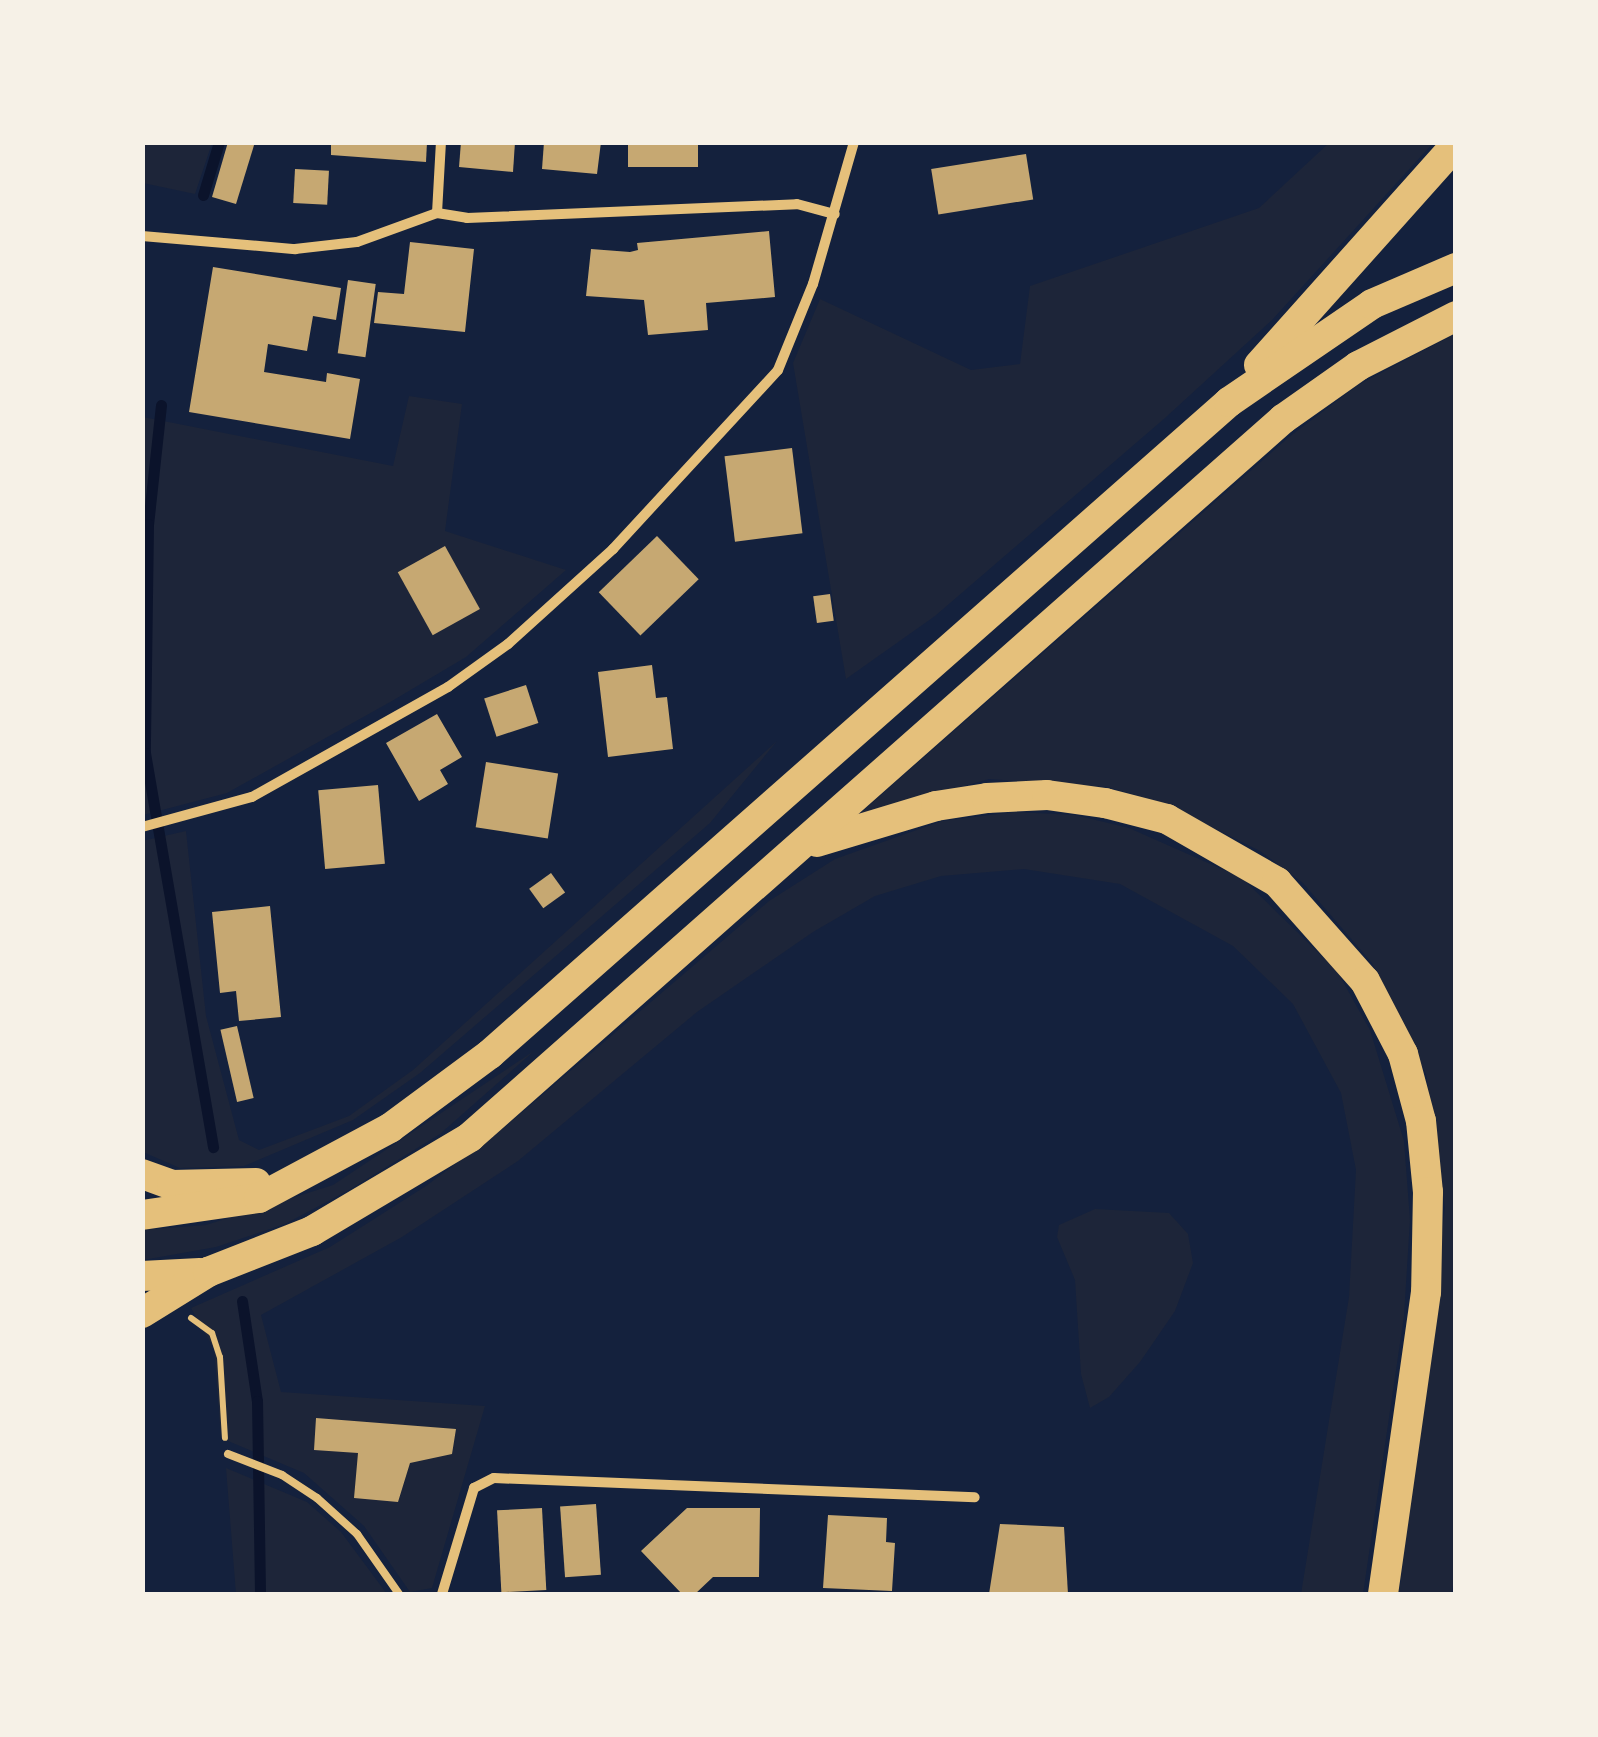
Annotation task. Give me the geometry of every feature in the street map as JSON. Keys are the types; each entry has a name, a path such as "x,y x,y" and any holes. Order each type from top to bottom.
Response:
{"highway":[{"path":"1229,402 1456,145"},
{"path":"142,1215 259,1198 390,1128 490,1054 1229,402 1372,304 1456,268"},
{"path":"142,1313 208,1272 312,1231 470,1136 806,846 1283,419 1358,366 1456,316"},
{"path":"806,846 936,806 987,798 1047,795 1106,803 1168,819 1277,882 1366,981 1402,1054 1421,1120 1428,1192 1426,1292 1383,1594"},
{"path":"142,1174 204,1187 308,1173"},
{"path":"142,1276 208,1272"}],"street":[{"path":"436,213 442,142"},
{"path":"142,827 252,797 448,687 508,644 613,549 778,370 835,214 854,142"},
{"path":"142,236 323,247 357,242 436,213 468,218 798,204 835,214"},
{"path":"442,1594 474,1488 494,1478 975,1497"}],"lane":[{"path":"228,1454 282,1475 357,1534 399,1594"}],"path":[{"path":"186,1316 212,1333 220,1357 228,1454"}],"shaded area":[{"path":"1330,142 1433,143 1272,320 1165,418 935,616 846,679 793,363 820,299 971,370 1020,364 1030,286 1259,208"},
{"path":"143,143 212,143 195,194 143,183"},
{"path":"1455,334 1456,1573 1451,1594 1399,1594 1445,1208 1426,1074 1372,963 1303,883 1260,851 1163,803 1107,787 989,779 857,816 1289,437 1358,385"},
{"path":"409,396 462,404 445,531 566,570 466,657 392,701 227,793 143,815 143,417 393,466"},
{"path":"777,741 710,823 420,1073 353,1120 244,1166 180,1168 143,1152 142,841 186,831 206,1016 239,1140 259,1150 349,1116 413,1070"},
{"path":"1014,812 1075,815 1129,828 1242,878 1337,971 1370,1030 1404,1141 1410,1220 1404,1316 1363,1594 1301,1594 1349,1297 1356,1170 1341,1093 1293,1004 1233,946 1120,884 1024,869 941,876 875,896 813,932 697,1012 518,1161 402,1237 261,1315 281,1392 485,1406 432,1588 410,1592 364,1526 304,1473 221,1438 214,1349 191,1308 330,1247 426,1186 506,1126 769,901 835,859 942,821"},
{"path":"534,1051 440,1134 349,1190 285,1224 216,1247 143,1260 142,1230 206,1225 333,1185"},
{"path":"1095,1209 1169,1213 1188,1234 1193,1263 1175,1311 1140,1362 1109,1397 1090,1408 1081,1374 1075,1280 1057,1237 1059,1225"},
{"path":"226,1468 307,1502 341,1532 387,1594 236,1594"}],"building":[{"path":"228,142 255,142 236,204 212,197"},
{"path":"331,142 427,142 426,162 331,155"},
{"path":"461,142 515,142 513,172 459,167"},
{"path":"544,142 601,142 597,174 542,169"},
{"path":"628,142 698,142 698,167 628,167"},
{"path":"1026,154 1033,199 938,214 931,169"},
{"path":"295,169 329,171 327,205 293,203"},
{"path":"769,231 775,297 706,303 708,330 648,335 644,300 586,296 591,249 630,252 638,250 637,243"},
{"path":"410,242 474,249 465,332 374,323 378,292 404,294"},
{"path":"213,267 341,288 336,320 313,316 307,351 268,344 264,372 326,382 327,373 360,379 350,439 189,412"},
{"path":"348,280 376,284 365,357 338,353"},
{"path":"792,448 802,533 735,542 725,456"},
{"path":"657,536 699,579 640,635 599,592"},
{"path":"445,546 480,609 433,635 398,572"},
{"path":"830,594 834,621 817,623 813,596"},
{"path":"652,665 656,698 667,697 673,749 608,757 598,672"},
{"path":"526,685 538,723 497,737 484,699"},
{"path":"437,714 462,757 440,770 448,784 419,801 386,743"},
{"path":"486,762 558,773 548,839 476,827"},
{"path":"378,785 385,864 325,869 318,790"},
{"path":"551,873 565,892 543,908 529,889"},
{"path":"270,906 281,1017 239,1021 236,991 220,993 212,912"},
{"path":"237,1026 254,1098 237,1102 220,1030"},
{"path":"316,1418 456,1429 452,1454 410,1463 398,1502 354,1498 358,1453 314,1450"},
{"path":"596,1504 601,1575 565,1577 560,1507"},
{"path":"542,1508 546,1590 501,1592 497,1510"},
{"path":"687,1508 760,1508 759,1577 713,1577 695,1594 682,1594 641,1551"},
{"path":"828,1515 887,1518 886,1542 895,1543 892,1591 823,1588"},
{"path":"1000,1524 1064,1527 1068,1594 989,1594"}],"waterway":[{"path":"203,195 219,142"},
{"path":"161,405 148,524 145,753 213,1147"},
{"path":"242,1301 257,1401 260,1594"}]}
